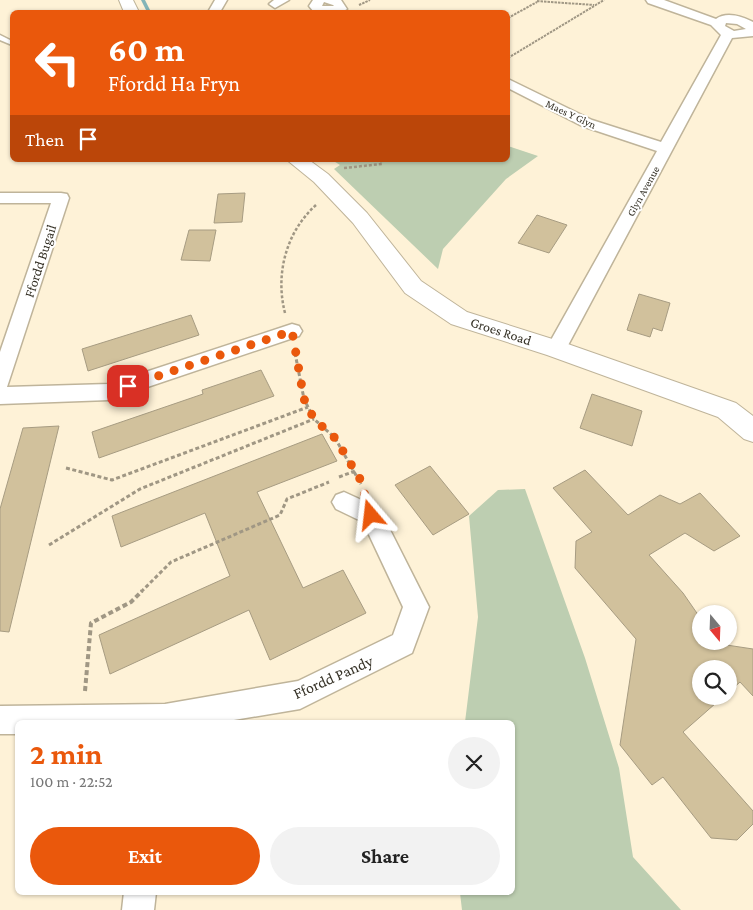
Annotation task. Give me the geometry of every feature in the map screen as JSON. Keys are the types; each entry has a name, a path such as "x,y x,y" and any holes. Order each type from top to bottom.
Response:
{"street":[{"path":"319,0 316,6 318,9 323,10"},
{"path":"329,0 338,3 341,9 334,10"},
{"path":"652,0 723,28 749,33 753,29 751,23"},
{"name":"Glyn Avenue","path":"556,349 666,149 723,28"},
{"name":"Maes Y Glyn","path":"510,84 587,123 666,149"},
{"name":"Groes Road","path":"300,162 321,178 360,218 389,258 413,286 459,318 556,349 727,410 753,431"},
{"name":"Ffordd Bugail","path":"0,198 60,198 0,382"},
{"path":"0,396 109,392 292,331"},
{"path":"344,502 371,515"},
{"name":"Ffordd Pandy","path":"0,720 165,720 300,695 403,644 416,607 371,515"},
{"path":"138,910 140,895"}],"path":[{"path":"510,56 604,0"},
{"path":"510,17 538,1 596,5"},
{"path":"342,169 382,164 382,162"},
{"path":"335,192 311,209 296,225 280,272 283,308 292,331 304,399 314,419 335,438 360,479 371,515"},
{"path":"66,468 112,480 308,407"},
{"path":"49,545 140,489 314,419"},
{"path":"82,719 91,623 131,602 171,562 280,515 287,499 355,471"}],"green space":[{"path":"510,147 538,156 506,179 443,249 438,269 334,169 340,165 335,162 510,162"},
{"path":"525,489 585,658 619,768 633,857 681,910 462,910 460,895 515,895 515,720 465,720 478,617 469,516 498,490"}],"building":[{"path":"245,193 242,222 214,223 218,194"},
{"path":"537,215 567,225 549,253 518,243"},
{"path":"189,230 216,230 210,261 181,260"},
{"path":"639,294 670,303 662,331 653,328 650,337 627,330"},
{"path":"191,315 199,335 88,371 82,349"},
{"path":"261,370 274,396 99,458 92,432 203,394 202,390"},
{"path":"592,394 642,411 632,446 580,428"},
{"path":"59,426 9,632 0,631 0,509 23,428"},
{"path":"322,434 337,461 257,492 303,588 343,570 366,613 270,660 249,610 110,674 99,635 230,576 205,513 121,547 112,516"},
{"path":"430,466 469,514 433,535 395,485"},
{"path":"585,470 628,515 660,495 680,504 700,493 740,536 714,551 685,533 649,555 692,606 692,650 738,650 738,647 753,649 753,696 740,682 737,685 737,660 692,660 692,705 714,705 683,732 753,811 753,824 737,840 711,838 663,777 652,785 620,745 636,639 575,568 576,541 592,532 553,488"}],"waterway":[{"path":"143,0 148,10"}],"route":[{"path":"128,386 292,331 297,368 304,399 314,419 335,438 360,479 371,515"}]}
